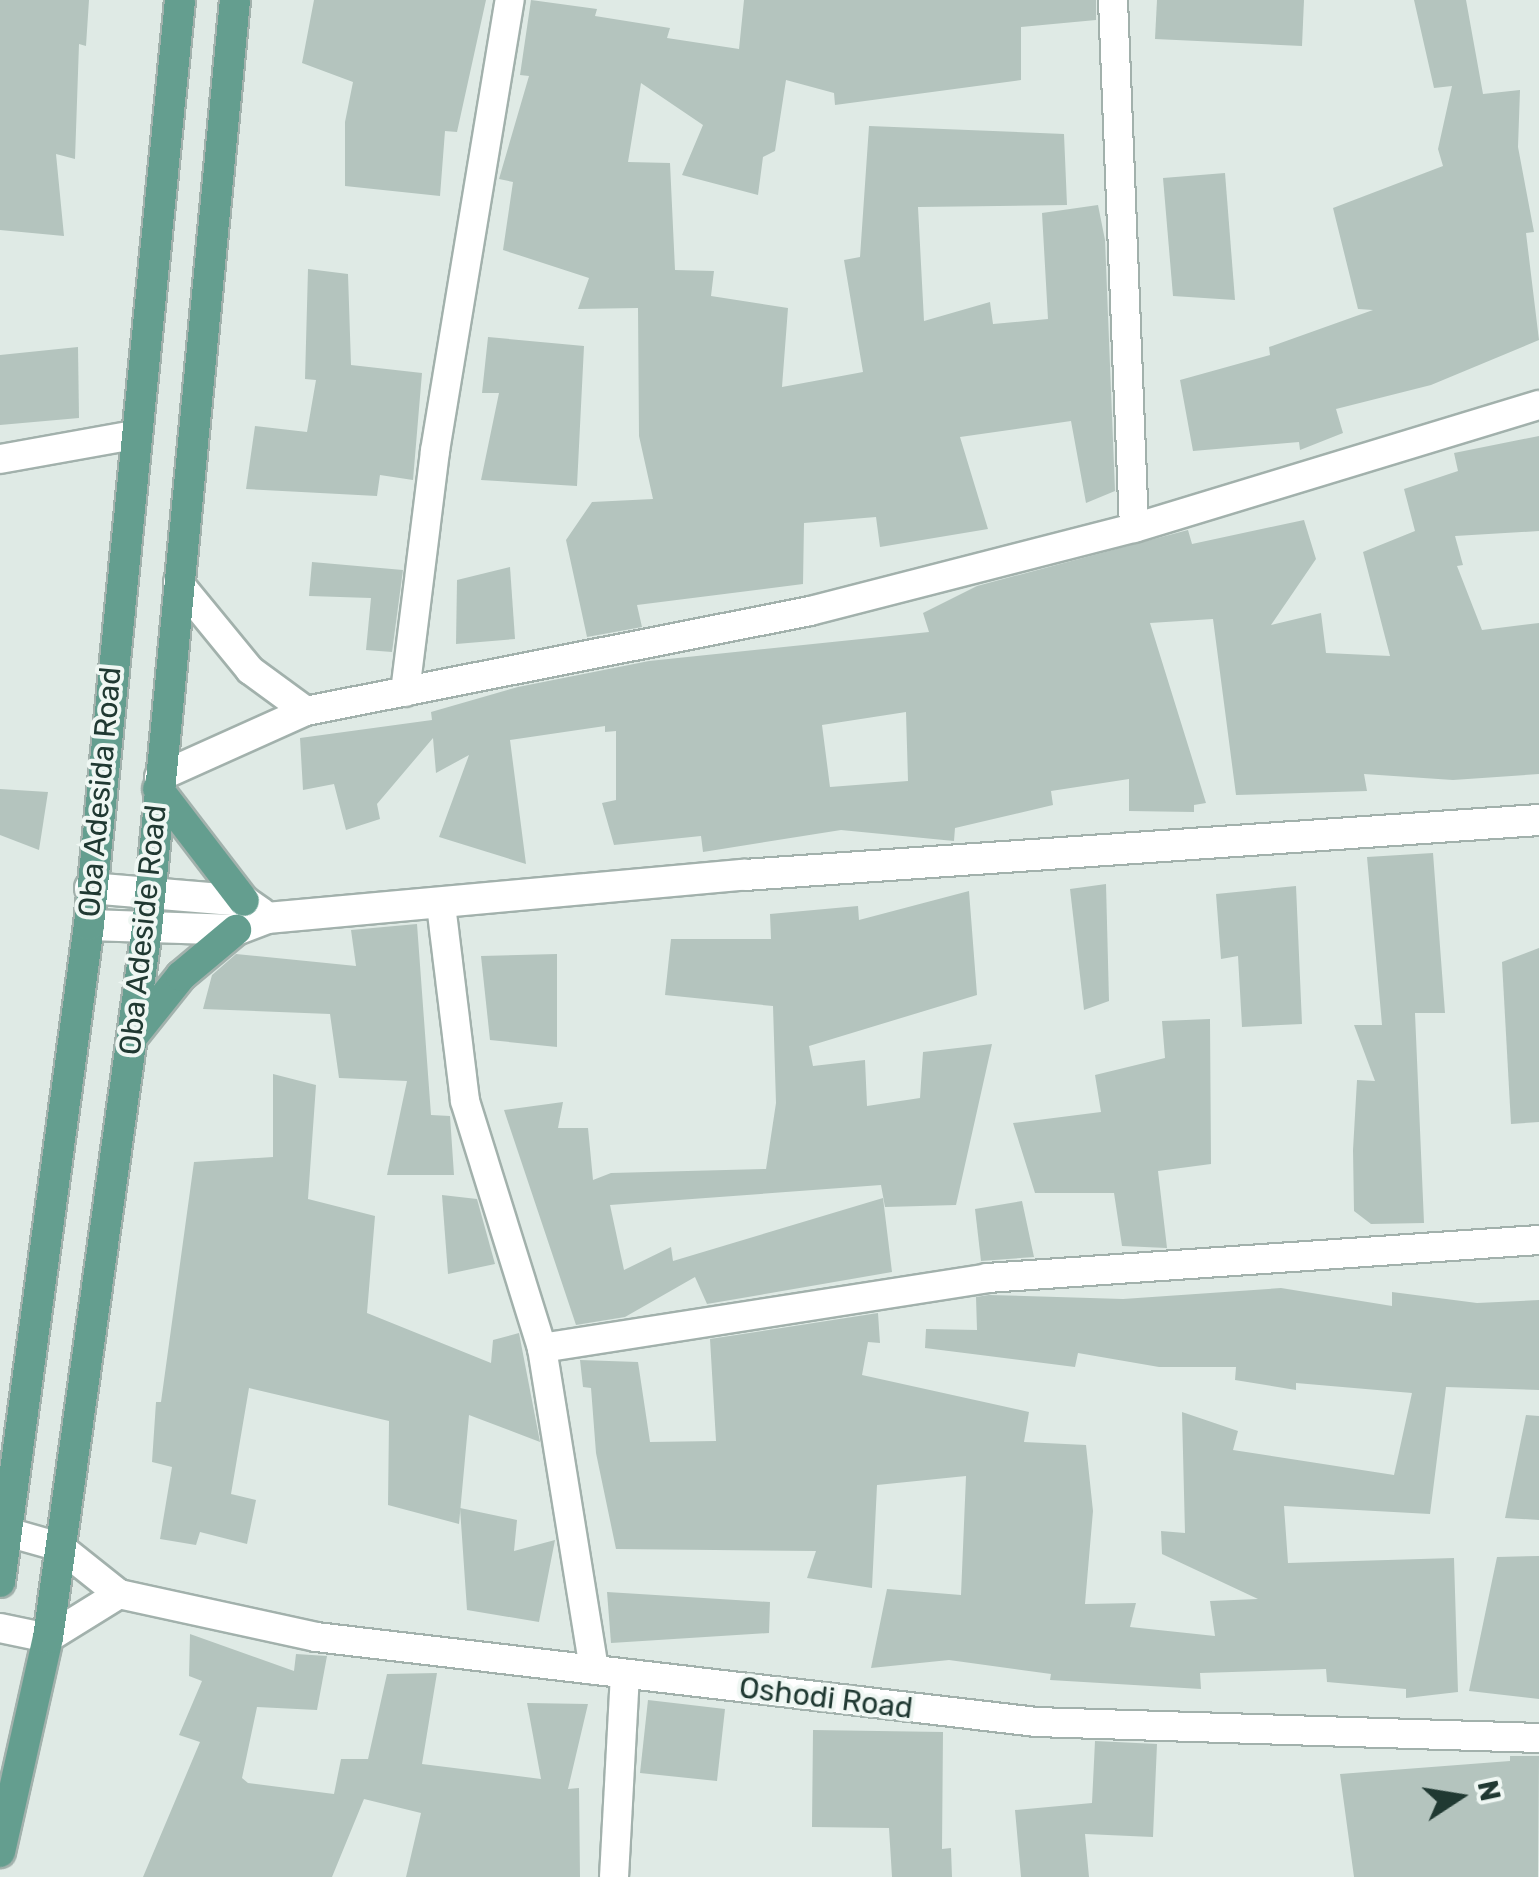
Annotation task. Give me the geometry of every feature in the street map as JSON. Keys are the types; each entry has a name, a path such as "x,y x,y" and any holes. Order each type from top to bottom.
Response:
{"main road":[{"name":"Oba Adesida Road","path":"0,1582 4,1528 89,925 134,434 180,0"},
{"name":"Oba Adeside Road","path":"0,1852 48,1638 147,930 234,0"},
{"path":"132,1036 181,976 249,916 159,783"}],"street":[{"path":"404,692 435,451 510,0"},
{"path":"1113,0 1134,528"},
{"path":"159,783 306,711 810,611 1134,528 1539,405"},
{"path":"0,459 134,434"},
{"path":"178,582 240,660 306,711"},
{"path":"89,925 147,930 249,916 440,905 744,875 1539,820"},
{"path":"90,888 249,916"},
{"path":"440,905 465,1101 542,1348 594,1670"},
{"path":"542,1348 987,1278 1539,1240"},
{"path":"0,1628 48,1638 119,1594 60,1547 4,1528"},
{"name":"Oshodi Road","path":"119,1594 316,1637 1036,1722 1539,1738"},
{"path":"614,1877 624,1675"}],"building":[{"path":"0,0 89,0 86,46 79,44 75,159 56,154 64,236 0,230"},
{"path":"314,0 486,0 457,132 445,131 440,196 345,186 345,122 353,82 302,63"},
{"path":"531,0 597,9 595,16 670,28 667,38 739,49 744,0 1096,0 1096,20 1021,27 1021,80 835,105 834,93 786,80 775,151 763,157 758,195 682,175 703,125 641,83 628,162 670,163 675,270 714,271 711,296 788,308 782,387 863,372 844,260 860,257 869,126 1064,134 1067,205 918,207 924,321 990,302 993,324 1048,319 1042,213 1098,205 1105,240 1115,491 1086,503 1071,421 960,437 988,529 880,547 876,517 804,523 803,584 637,605 642,627 587,637 566,540 592,502 653,499 639,436 638,308 578,309 589,278 503,250 513,182 499,179 529,76 520,75"},
{"path":"1157,0 1304,0 1302,46 1155,39"},
{"path":"1414,0 1466,0 1483,94 1520,90 1518,147 1534,232 1526,233 1539,340 1431,385 1336,409 1343,433 1300,450 1299,442 1193,451 1180,380 1270,355 1269,347 1373,310 1358,309 1333,208 1443,166 1438,149 1452,86 1434,88"},
{"path":"1225,173 1235,300 1173,296 1163,178"},
{"path":"308,269 348,274 351,365 422,373 413,480 380,475 377,496 246,489 255,426 307,432 316,380 305,379"},
{"path":"488,337 584,346 577,486 481,480 499,393 482,393"},
{"path":"78,347 79,418 0,425 0,355"},
{"path":"1539,436 1539,531 1455,536 1463,565 1457,566 1482,630 1539,623 1539,774 1453,780 1364,774 1367,791 1236,795 1213,619 1150,623 1206,803 1194,805 1194,812 1129,811 1129,779 1051,791 1053,805 955,828 954,841 841,830 703,852 701,836 614,845 602,803 616,800 616,731 605,732 605,726 510,740 526,864 439,837 469,755 436,773 433,738 377,804 380,819 346,830 334,784 303,790 300,738 432,720 431,712 518,687 649,661 929,632 923,613 977,586 1188,530 1192,544 1304,520 1316,559 1271,625 1321,613 1326,653 1390,656 1363,552 1415,531 1404,489 1458,471 1454,453","holes":["906,712 908,781 830,787 822,725"]},
{"path":"312,562 403,570 392,652 366,650 371,598 309,596"},
{"path":"510,567 515,639 456,644 457,580"},
{"path":"0,789 48,792 39,850 0,835"},
{"path":"1433,853 1445,1013 1415,1013 1424,1223 1371,1224 1354,1211 1353,1150 1357,1080 1375,1081 1354,1025 1382,1025 1367,857"},
{"path":"1106,884 1109,1001 1084,1010 1070,889"},
{"path":"1296,886 1302,1024 1242,1027 1238,956 1221,959 1216,894"},
{"path":"969,891 977,995 809,1046 813,1066 865,1060 867,1106 920,1098 923,1052 992,1044 956,1205 885,1207 881,1185 610,1205 624,1270 671,1247 673,1261 883,1198 892,1272 707,1304 695,1277 625,1317 576,1325 504,1110 563,1102 558,1128 588,1128 593,1180 611,1173 766,1169 776,1103 773,1006 665,995 671,939 771,939 770,914 858,906 859,920"},
{"path":"417,924 431,1115 450,1116 454,1175 387,1175 407,1081 339,1078 330,1014 203,1009 212,975 236,954 356,966 351,930"},
{"path":"1539,948 1539,1122 1511,1124 1502,962"},
{"path":"557,954 557,1047 490,1040 481,956"},
{"path":"1210,1019 1211,1164 1158,1171 1167,1248 1122,1246 1114,1193 1035,1193 1013,1123 1101,1112 1095,1075 1165,1058 1162,1021"},
{"path":"273,1074 316,1085 308,1199 375,1216 367,1313 491,1363 493,1340 519,1333 540,1442 469,1415 459,1524 388,1505 389,1421 249,1388 231,1494 256,1500 247,1544 200,1532 196,1545 160,1539 172,1467 152,1462 156,1402 161,1402 194,1162 273,1157"},
{"path":"442,1195 477,1199 495,1264 448,1274"},
{"path":"1022,1201 1034,1257 981,1261 975,1209"},
{"path":"1281,1288 1392,1306 1392,1292 1477,1303 1539,1300 1539,1390 1446,1387 1430,1514 1284,1506 1288,1563 1454,1558 1458,1692 1406,1698 1406,1689 1327,1682 1326,1669 1200,1673 1201,1689 1050,1680 1051,1674 949,1660 871,1668 887,1589 961,1595 966,1476 877,1485 872,1588 807,1578 816,1551 616,1549 596,1453 591,1388 583,1387 580,1360 638,1362 650,1442 716,1441 710,1339 878,1313 880,1343 868,1342 862,1375 1029,1412 1024,1442 1086,1445 1093,1511 1085,1604 1136,1603 1130,1627 1215,1636 1210,1601 1258,1599 1162,1554 1161,1531 1185,1533 1182,1412 1238,1431 1233,1450 1394,1475 1412,1393 1296,1383 1296,1390 1235,1380 1236,1367 1159,1367 1078,1353 1075,1367 925,1348 926,1329 977,1330 976,1297 989,1295 1123,1299"},
{"path":"1526,1415 1539,1416 1539,1520 1505,1518"},
{"path":"460,1508 517,1520 514,1551 555,1540 539,1622 467,1610"},
{"path":"1539,1556 1539,1699 1469,1691 1497,1557"},
{"path":"607,1592 770,1602 769,1633 611,1643"},
{"path":"190,1634 294,1671 296,1654 327,1656 317,1710 257,1707 242,1778 248,1783 334,1794 341,1759 368,1759 387,1674 437,1673 422,1764 541,1779 527,1703 588,1704 568,1789 579,1788 580,1877 406,1877 421,1813 364,1799 332,1877 143,1877 200,1742 179,1735 202,1681 189,1676"},
{"path":"648,1700 725,1709 717,1781 640,1773"},
{"path":"813,1730 943,1732 942,1849 951,1848 952,1877 892,1877 889,1828 812,1827"},
{"path":"1095,1741 1157,1744 1153,1837 1085,1834 1089,1877 1021,1877 1015,1810 1092,1803"},
{"path":"1510,1756 1539,1756 1538,1877 1354,1877 1340,1774 1510,1761"}]}
